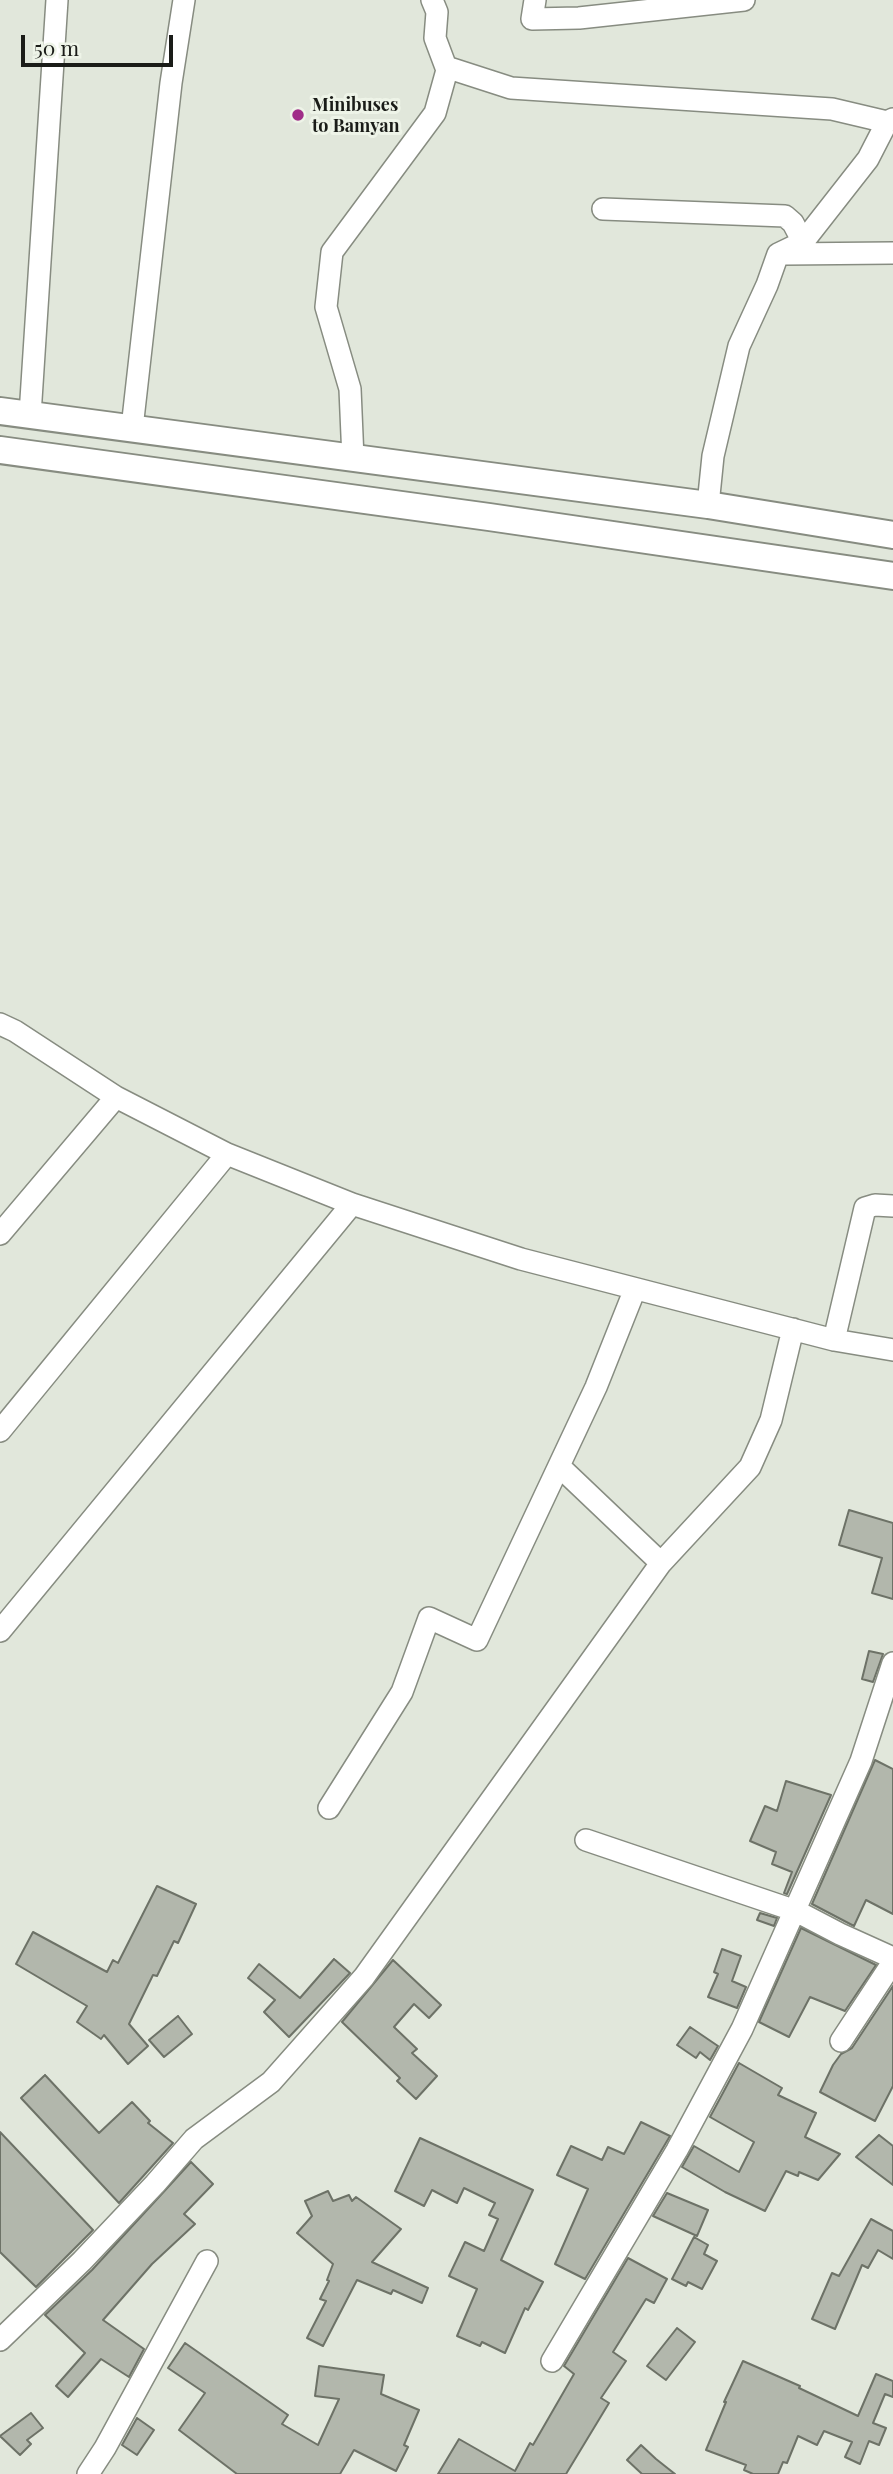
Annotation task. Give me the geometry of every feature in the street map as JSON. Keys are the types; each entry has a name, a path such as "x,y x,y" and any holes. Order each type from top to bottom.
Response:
{"main road":[{"path":"0,411 708,505 893,535"},
{"path":"0,450 893,576"}],"street":[{"path":"30,415 57,0"},
{"path":"132,428 170,83 184,0"},
{"path":"353,459 350,390 326,307 331,252 435,113 446,67 435,38 437,12 432,0"},
{"path":"535,0 531,19 579,18 671,4 744,0"},
{"path":"446,67 511,88 832,109 890,121 868,159 803,242 778,254 739,346 713,456 708,505"},
{"path":"603,209 785,216 793,223 803,242"},
{"path":"778,254 893,253"},
{"path":"5,1030 116,1097 227,1154 352,1204 521,1259 834,1340 893,1350"},
{"path":"0,1234 116,1097"},
{"path":"0,1431 227,1154"},
{"path":"0,1631 352,1204"},
{"path":"834,1340 865,1208 875,1205 893,1206"},
{"path":"329,1808 402,1692 429,1618 477,1640 596,1387 635,1289"},
{"path":"0,2340 82,2261 155,2185 194,2139 271,2082 364,1977 660,1563 750,1467 771,1420 793,1329"},
{"path":"559,1466 660,1563"},
{"path":"552,2361 677,2150 742,2029 861,1762 893,1663"},
{"path":"586,1840 796,1911 893,1960 841,2041"},
{"path":"88,2474 207,2261"}],"building":[{"path":"849,1510 893,1523 893,1599 872,1593 882,1558 839,1545"},
{"path":"869,1651 883,1654 873,1682 862,1679"},
{"path":"875,1760 893,1769 893,1914 866,1900 854,1926 812,1904"},
{"path":"786,1781 831,1795 787,1894 784,1893 792,1872 772,1864 776,1852 750,1841 765,1806 777,1811"},
{"path":"157,1886 196,1904 178,1943 174,1941 157,1976 153,1975 129,2024 148,2046 128,2064 104,2035 101,2039 77,2022 87,2006 16,1964 33,1932 107,1972 113,1960 118,1963"},
{"path":"760,1913 777,1918 774,1926 757,1920"},
{"path":"801,1928 876,1965 845,2011 810,1997 789,2037 759,2022"},
{"path":"722,1949 741,1956 732,1981 746,1987 737,2008 708,1997 718,1974 714,1972"},
{"path":"334,1959 350,1973 289,2037 264,2012 275,2000 248,1978 259,1964 300,1998"},
{"path":"393,1960 441,2005 429,2018 414,2004 394,2027 417,2049 412,2053 437,2076 416,2099 397,2081 400,2078 342,2022"},
{"path":"893,1986 893,2086 875,2121 820,2092 833,2065 841,2054 852,2048"},
{"path":"178,2016 192,2034 164,2057 149,2040"},
{"path":"690,2027 718,2046 710,2060 700,2052 696,2058 677,2045"},
{"path":"739,2063 782,2088 778,2095 816,2113 805,2137 840,2154 818,2180 799,2172 798,2176 786,2171 765,2211 682,2167 694,2146 739,2172 754,2142 710,2117"},
{"path":"45,2075 99,2133 132,2102 150,2121 148,2123 173,2143 119,2203 21,2098"},
{"path":"641,2122 670,2136 585,2279 555,2264 588,2189 557,2175 571,2146 602,2160 608,2147 624,2154"},
{"path":"0,2132 93,2230 36,2287 0,2252"},
{"path":"879,2135 893,2146 893,2185 856,2157"},
{"path":"420,2138 533,2190 501,2260 543,2282 528,2310 525,2308 505,2353 482,2342 480,2346 457,2336 477,2289 449,2276 465,2242 484,2251 498,2219 489,2215 495,2203 464,2188 457,2203 432,2190 424,2206 395,2191"},
{"path":"191,2162 213,2184 184,2214 195,2224 152,2264 103,2320 144,2349 129,2377 101,2359 68,2397 56,2386 85,2353 45,2315 92,2270"},
{"path":"328,2191 333,2201 349,2195 352,2201 356,2197 401,2229 372,2262 428,2288 422,2303 393,2290 391,2294 357,2280 323,2346 307,2338 326,2301 320,2299 329,2281 327,2280 333,2264 297,2233 312,2216 305,2201"},
{"path":"667,2193 708,2210 697,2236 653,2216"},
{"path":"871,2219 893,2231 893,2259 878,2250 868,2268 862,2265 835,2329 812,2319 832,2273 839,2276"},
{"path":"694,2237 708,2245 704,2254 717,2261 702,2289 688,2282 686,2286 672,2279"},
{"path":"628,2258 667,2279 654,2303 646,2299 613,2352 626,2361 601,2398 609,2403 566,2474 438,2474 459,2439 515,2471 574,2374 564,2366"},
{"path":"677,2328 695,2342 666,2380 647,2366"},
{"path":"185,2343 288,2415 282,2424 318,2445 339,2399 315,2396 319,2366 384,2375 381,2394 419,2410 404,2445 408,2447 396,2471 354,2450 340,2474 237,2474 179,2430 205,2393 168,2368"},
{"path":"743,2361 858,2416 876,2374 893,2381 893,2397 885,2394 873,2423 886,2428 879,2445 869,2441 860,2464 845,2457 852,2442 824,2431 817,2445 798,2436 787,2463 783,2462 778,2474 753,2474 744,2470 746,2465 706,2450"},
{"path":"31,2413 43,2428 27,2440 31,2444 20,2455 0,2436"},
{"path":"137,2418 154,2430 137,2455 122,2445"},
{"path":"641,2445 675,2474 642,2474 627,2460"}],"place":[{"name":"Minibuses to Bamyan","path":"298,115"}]}
